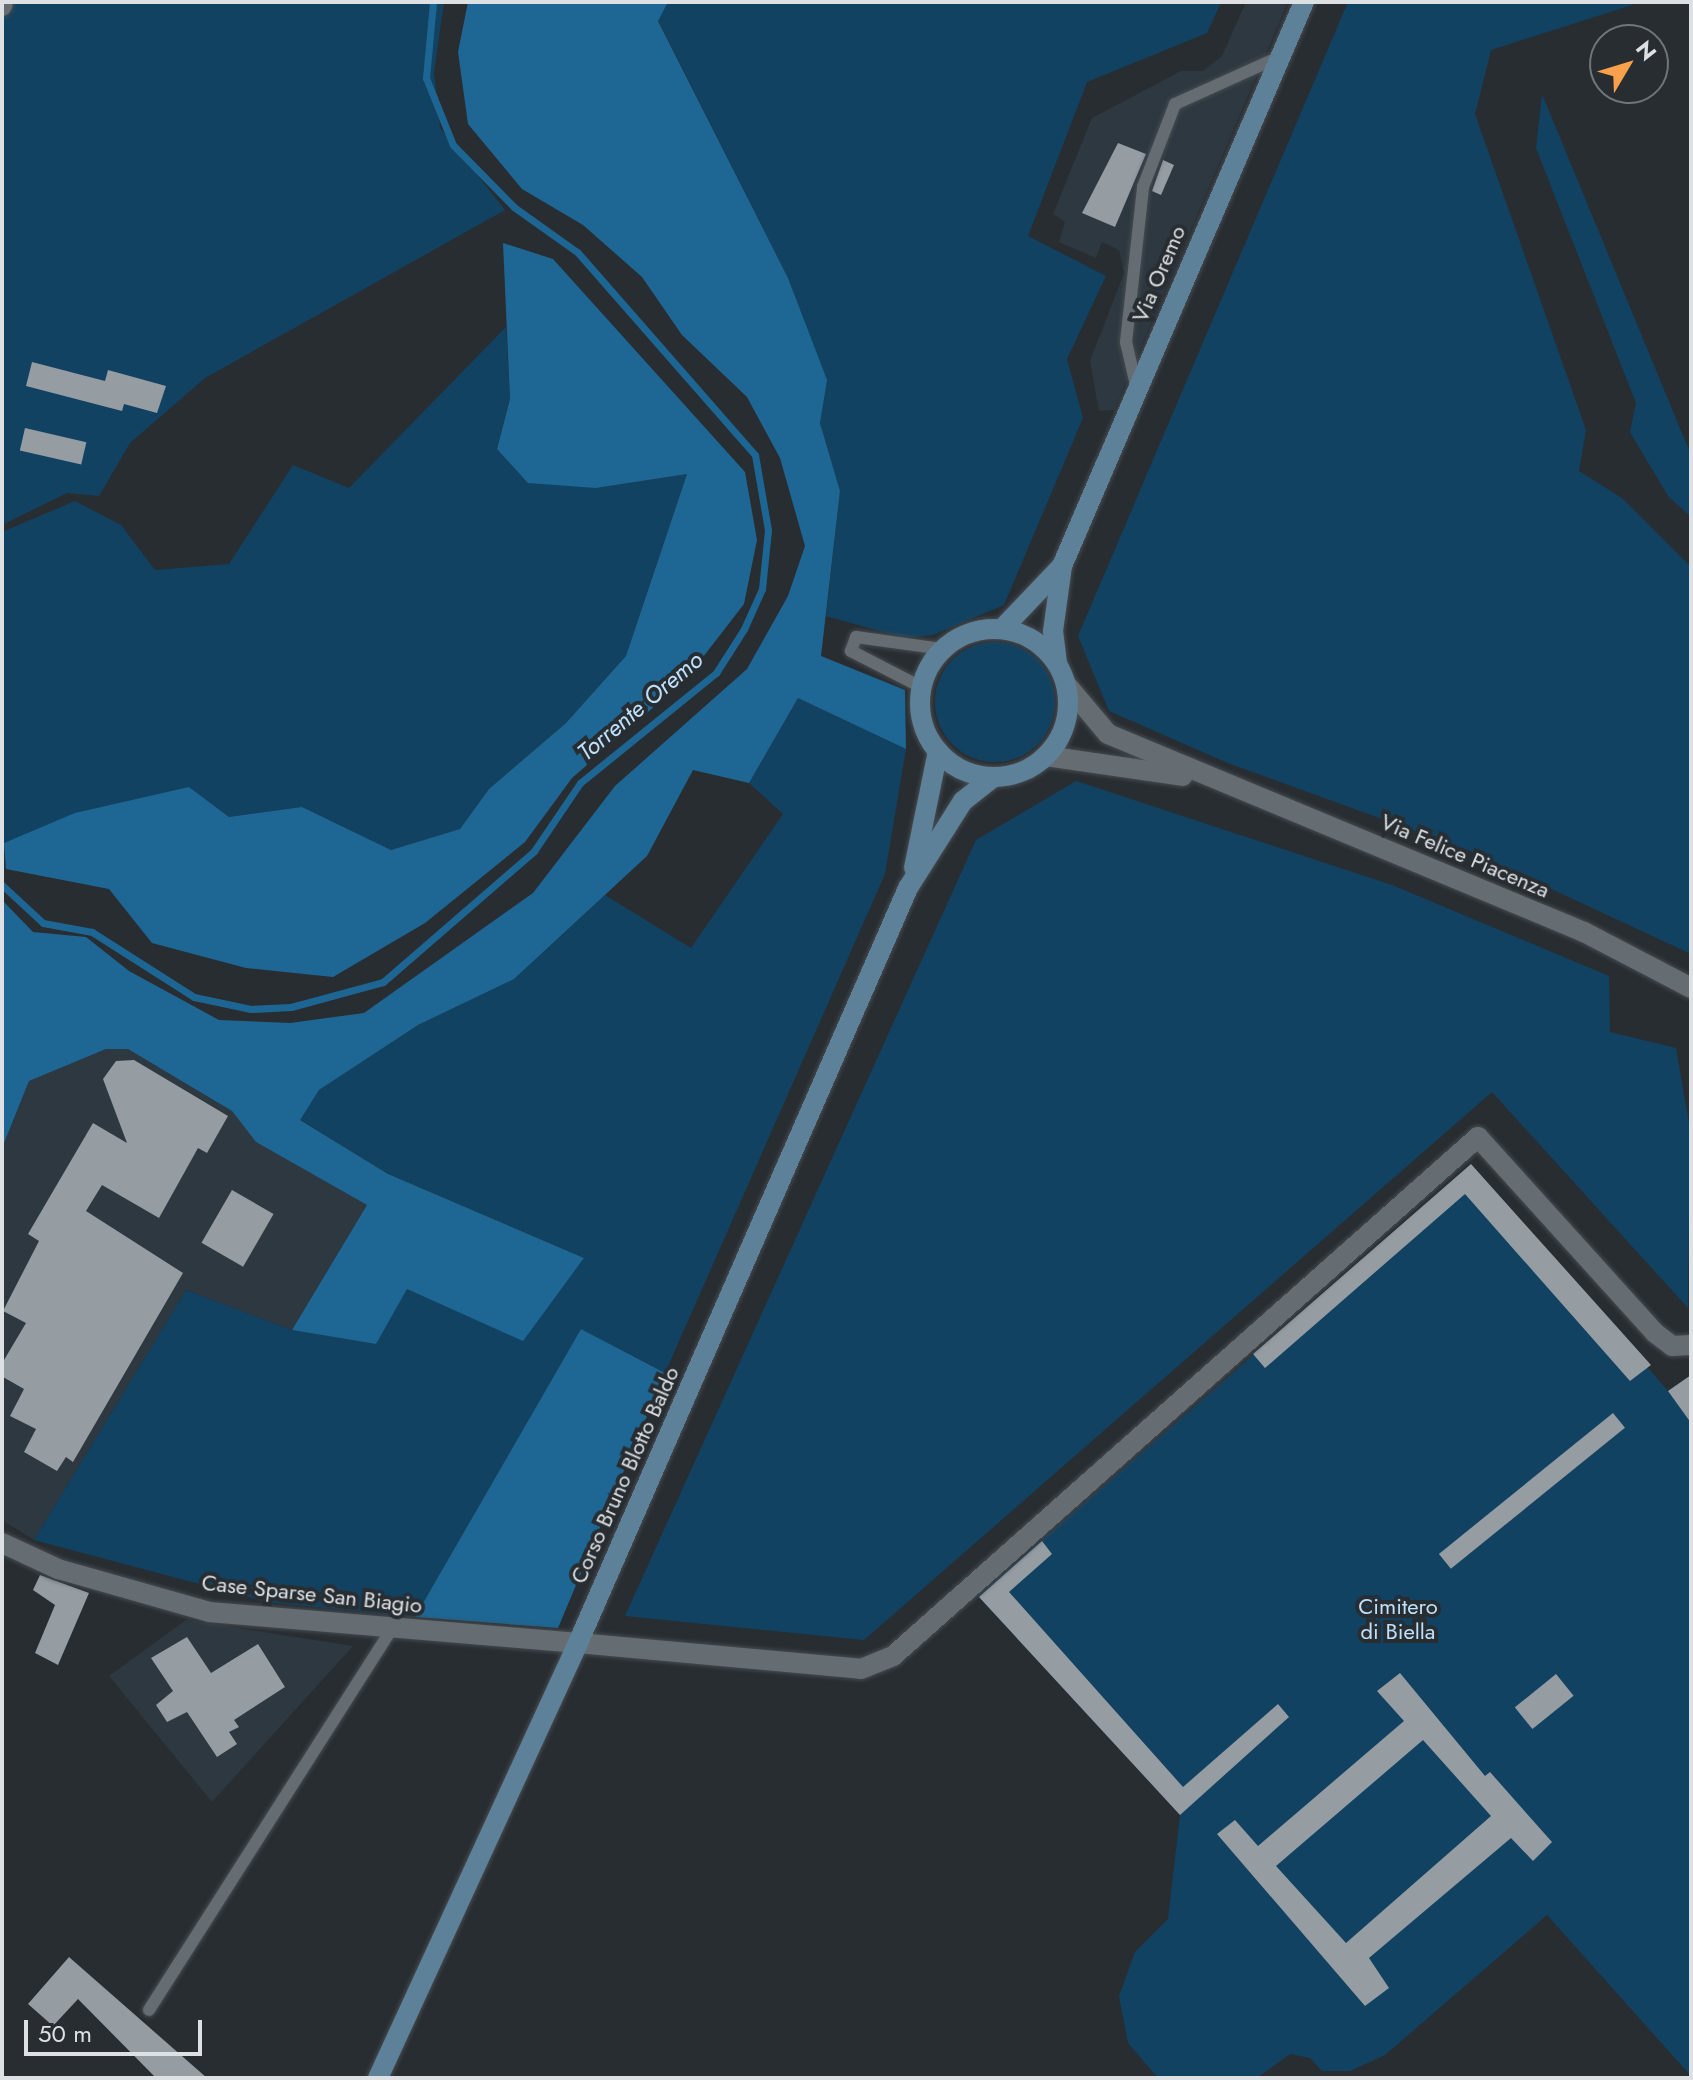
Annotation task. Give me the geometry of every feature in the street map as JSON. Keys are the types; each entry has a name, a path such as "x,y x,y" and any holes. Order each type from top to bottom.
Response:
{"main road":[{"name":"Via Oremo","path":"1057,663 1053,631 1062,566 1136,385 1304,2"},
{"name":"Via Oremo","path":"1002,629 1062,566"},
{"path":"1002,629 1024,635 1057,663 1066,684 1066,722 1046,756 994,777 973,774 938,751 926,732 921,687 943,649 970,633 1002,629"},
{"name":"Corso Bruno Blotto Baldo","path":"908,888 938,751"},
{"name":"Corso Bruno Blotto Baldo","path":"378,2078 578,1643 908,888 963,801 994,777"}],"street":[{"name":"Via Felice Piacenza","path":"1066,684 1108,734 1584,932 1691,988"},
{"name":"Via Felice Piacenza","path":"1046,756 1215,780"},
{"name":"Case Sparse San Biagio","path":"2,1543 58,1569 210,1612 861,1669 893,1656 1478,1137 1655,1333 1672,1346 1691,1345"}],"lane":[{"path":"1136,385 1126,342 1143,187 1175,104 1279,57"},
{"path":"921,687 851,651 856,637 943,649"},
{"path":"149,2010 392,1628"}],"shaded area":[{"path":"468,2 668,2 658,21 788,278 827,380 820,423 840,491 821,656 905,690 906,749 798,698 749,783 693,770 647,856 514,979 418,1025 319,1090 300,1120 388,1174 584,1258 523,1341 407,1289 376,1344 292,1330 367,1205 256,1142 232,1111 128,1049 106,1049 29,1081 2,1148 2,900 33,932 86,937 129,971 219,1020 290,1023 364,1013 533,893 615,786 747,669 788,596 805,546 780,458 747,397 682,335 642,277 583,225 522,189 468,124 458,52"},
{"path":"1246,2 1288,2 1114,410 1099,411 1090,361 1124,273 1119,250 1102,242 1096,258 1059,242 1065,222 1053,214 1092,118 1181,71 1203,71 1222,56"},
{"path":"503,243 553,259 745,472 757,540 744,604 686,679 572,778 525,842 425,923 333,977 246,968 152,943 109,889 6,869 4,843 75,813 189,787 229,817 302,807 391,850 460,829 489,789 566,723 626,656 687,474 596,488 528,483 497,449 510,399"},
{"path":"106,1049 128,1049 232,1111 256,1142 367,1205 292,1330 186,1290 34,1540 2,1520 2,1148 29,1081"},
{"path":"581,1329 665,1373 558,1628 415,1617"},
{"path":"186,1620 353,1646 212,1802 109,1676"}],"green space":[{"path":"2,2 444,2 434,72 440,128 505,210 205,378 130,443 99,496 67,493 2,525"},
{"path":"668,2 1221,2 1207,33 1087,82 1028,236 1106,276 1067,359 1083,418 1004,605 933,635 905,638 826,616 840,491 820,423 826,380 788,278 658,20"},
{"path":"1348,2 1641,2 1491,50 1475,114 1586,430 1579,471 1622,498 1691,567 1691,954 1470,851 1228,763 1109,711 1078,636"},
{"path":"1542,94 1691,455 1691,517 1668,496 1630,432 1636,403 1536,148"},
{"path":"506,327 510,399 497,448 596,488 687,474 626,656 566,723 489,789 460,829 391,850 302,807 229,817 189,787 2,843 2,532 75,501 121,525 155,570 229,564 293,465 349,488"},
{"path":"995,642 1018,647 1037,660 1050,679 1055,702 1050,725 1037,744 1018,757 995,762 972,757 953,744 940,725 935,702 940,679 953,660 972,647"},
{"path":"798,698 906,749 885,874 665,1373 581,1329 415,1617 267,1602 34,1540 186,1290 292,1330 375,1344 407,1289 523,1340 584,1258 388,1174 299,1119 319,1090 418,1025 514,979 605,895 691,948 783,814 749,783"},
{"path":"1076,781 1392,885 1609,976 1610,1032 1676,1048 1690,1129 1688,1308 1492,1092 864,1640 625,1616 976,840"},
{"name":"Cimitero di Biella","path":"1471,1164 1668,1391 1691,1375 1691,2076 1547,1915 1385,2055 1350,2071 1322,2071 1310,2058 1290,2054 1257,2078 1158,2078 1128,2043 1119,1996 1135,1952 1168,1919 1180,1815 978,1596"}],"building":[{"path":"1118,143 1146,154 1115,227 1082,213"},
{"path":"1163,160 1174,165 1161,195 1152,191"},
{"path":"32,362 105,381 108,370 166,386 157,413 124,404 122,411 26,386"},
{"path":"25,428 86,442 81,465 20,450"},
{"path":"134,1060 228,1116 207,1153 198,1148 159,1218 102,1185 86,1211 183,1273 73,1462 66,1457 57,1471 24,1452 36,1429 10,1416 24,1389 3,1377 4,1360 26,1323 3,1311 39,1241 28,1234 93,1123 127,1143 103,1079 116,1061"},
{"path":"1471,1164 1651,1365 1630,1381 1465,1194 1265,1368 1253,1354"},
{"path":"232,1190 274,1214 243,1267 202,1243"},
{"path":"1691,1375 1691,1423 1668,1391"},
{"path":"1613,1413 1625,1428 1451,1569 1439,1554"},
{"path":"1042,1541 1052,1554 1009,1592 1183,1787 1278,1704 1289,1717 1180,1815 979,1597"},
{"path":"40,1575 89,1593 58,1665 35,1653 55,1605 33,1590"},
{"path":"187,1637 211,1673 258,1644 285,1687 234,1720 239,1727 229,1732 237,1744 217,1757 187,1712 167,1722 156,1705 173,1691 151,1658"},
{"path":"1400,1673 1485,1776 1490,1772 1552,1842 1533,1861 1511,1838 1369,1958 1389,1988 1365,2006 1217,1834 1235,1820 1258,1846 1404,1721 1377,1691","holes":["1423,1740 1491,1816 1346,1943 1276,1866"]},
{"path":"1556,1674 1574,1696 1532,1729 1515,1707"},
{"path":"69,1957 207,2078 156,2078 78,1999 53,2026 28,2004"}],"waterway":[{"name":"Torrente Oremo","path":"2,885 43,923 92,932 194,997 251,1009 291,1007 383,982 534,851 580,783 716,673 744,629 762,589 768,530 755,455 577,252 514,207 453,145 426,78 433,2"}]}
